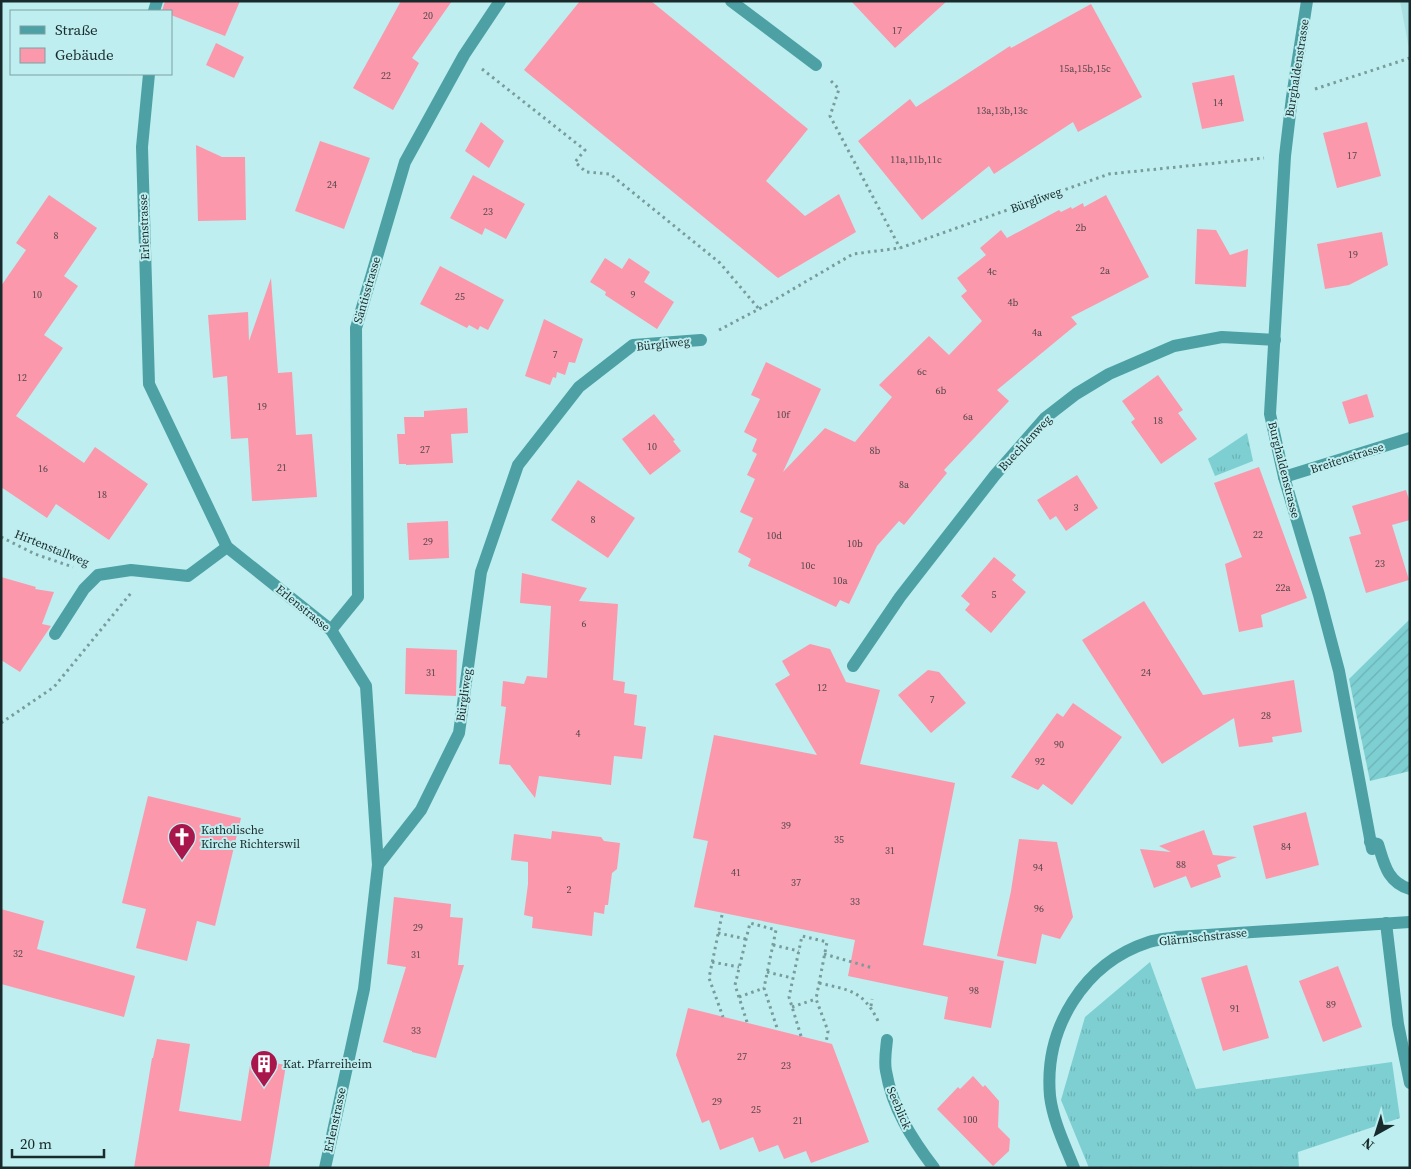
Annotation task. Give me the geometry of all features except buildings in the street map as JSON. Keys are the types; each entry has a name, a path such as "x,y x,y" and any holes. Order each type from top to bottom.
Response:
{"street":[{"name":"Säntisstrasse","path":"331,630 358,597 356,328 405,162 464,55 500,1"},
{"path":"730,1 816,65"},
{"name":"Burghaldenstrasse","path":"1308,1 1292,97 1285,156 1270,414 1284,477 1339,671 1371,845 1378,844 1387,872 1396,882 1410,889"},
{"name":"Erlenstrasse","path":"149,75 142,147 149,384 227,547 331,630 366,686 378,865 364,989 324,1168"},
{"name":"Buechlenweg","path":"853,666 900,596 995,475 1045,418 1076,394 1109,374 1174,346 1222,337 1275,340"},
{"name":"Bürgliweg","path":"378,865 421,810 459,733 481,572 518,465 579,387 633,345 701,340"},
{"name":"Breitenstrasse","path":"1284,477 1410,438"},
{"path":"55,634 84,589 98,575 131,570 188,576 227,547"},
{"name":"Glärnischstrasse","path":"1074,1168 1056,1122 1052,1106 1049,1076 1051,1058 1056,1036 1072,1002 1104,966 1124,953 1150,942 1176,937 1410,922"},
{"path":"1386,923 1398,1024 1410,1083"},
{"name":"Seeblick","path":"887,1040 885,1070 891,1094 902,1119 920,1150 934,1168"}],"path":[{"path":"464,55 584,150 575,162 586,172 610,174 720,263 759,309"},
{"path":"1292,97 1410,58"},
{"path":"816,65 839,89 830,116 900,248"},
{"name":"Bürgliweg","path":"701,340 759,309 853,254 900,248 1108,174 1285,156"},
{"name":"Hirtenstallweg","path":"1,537 35,554 98,575"},
{"path":"1,723 54,687 149,572"},
{"path":"722,914 709,978 723,1017"},
{"path":"746,1022 735,986 750,923 776,930 764,988 778,1031"},
{"path":"718,933 746,939"},
{"path":"802,1036 789,997 802,936 827,942 816,999 828,1031 826,1042"},
{"path":"773,945 799,950"},
{"path":"824,954 874,968"},
{"path":"712,962 740,967"},
{"path":"767,972 792,978"},
{"path":"819,983 851,990 871,1006 887,1040"},
{"path":"739,997 764,988"},
{"path":"792,1007 816,999"},
{"path":"871,1006 872,999"}],"shaded area":[{"path":"1400,1 1410,1 1410,54"}],"green space":[{"path":"1247,433 1253,461 1215,476 1208,459"},
{"path":"1410,619 1410,771 1370,781 1349,679"},
{"path":"1150,962 1196,1089 1392,1062 1400,1118 1298,1152 1299,1168 1089,1168 1061,1100 1085,1017"}],"place":[{"name":"Katholische Kirche Richterswil","path":"182,861"},
{"name":"Kat. Pfarreiheim","path":"264,1088"}]}
